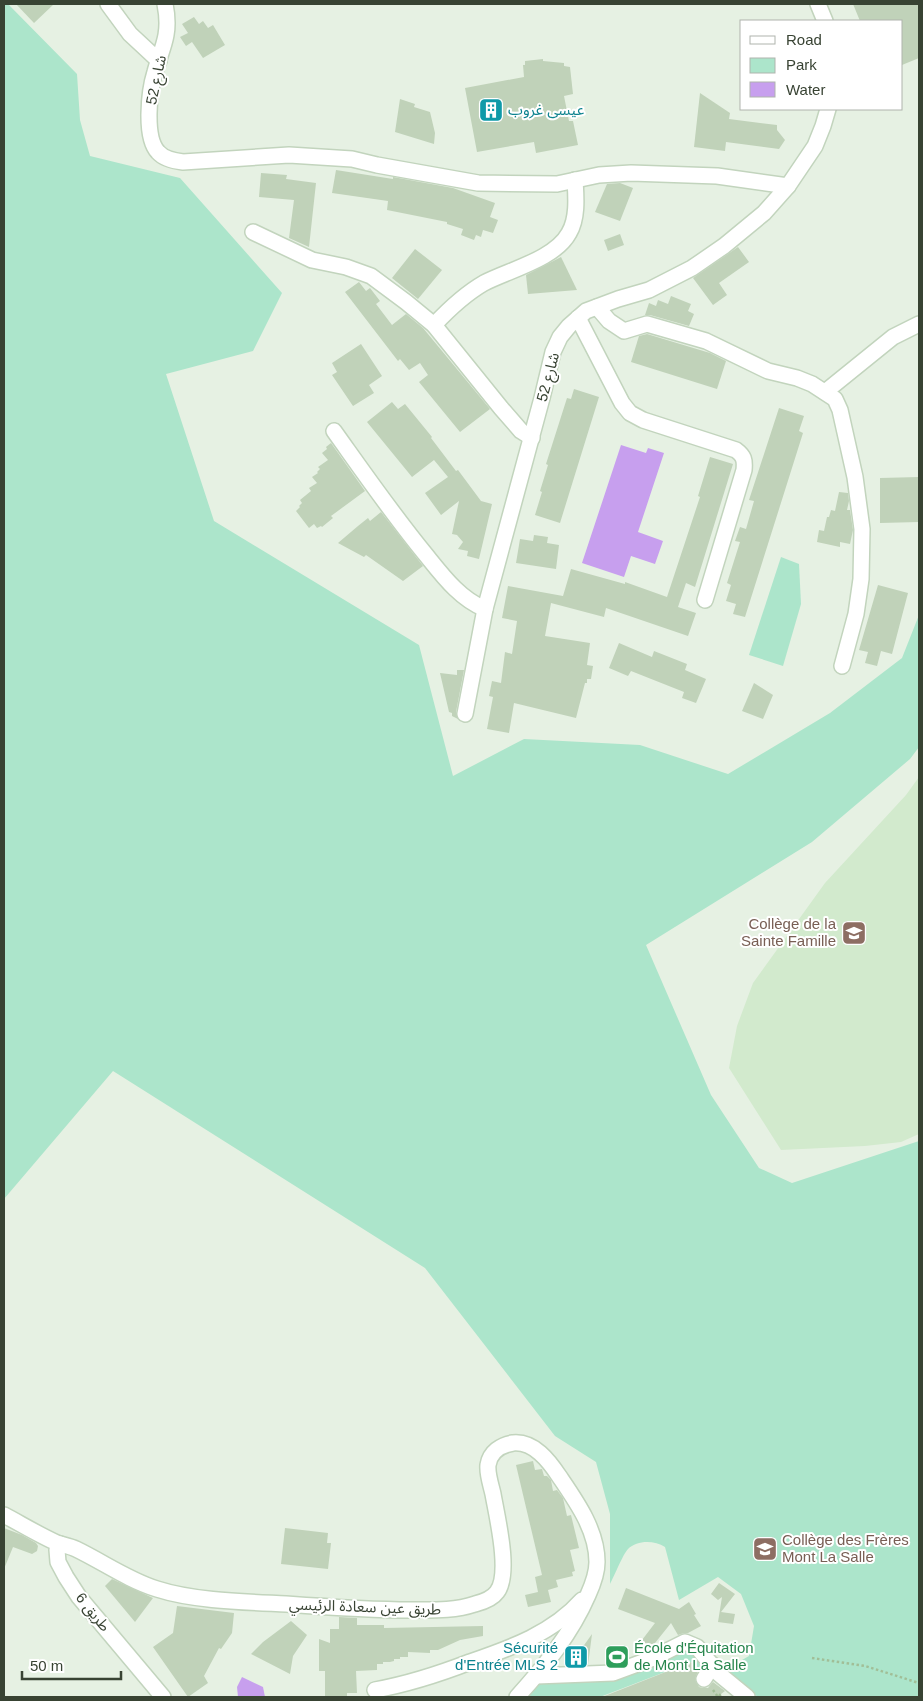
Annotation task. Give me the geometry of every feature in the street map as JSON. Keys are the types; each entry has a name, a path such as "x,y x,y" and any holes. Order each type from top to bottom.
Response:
{"street":[{"path":"108,4 130,34 158,61"},
{"name":"شارع 52","path":"165,4 167,14 166,36 150,92 150,130 158,153 172,160 183,162 289,155 352,158 377,165 478,184 557,184 599,175 650,173 717,176 788,186"},
{"path":"818,4 825,20"},
{"name":"شارع 52","path":"465,714 485,609 532,438 553,352 560,337 586,311 649,290 692,268 724,246 764,213 788,186 815,146 824,126 828,110"},
{"path":"434,325 450,308 483,284 532,262 562,242 570,232 573,219 576,204 575,180"},
{"path":"253,232 312,260 346,267 371,276 434,325 501,408 521,431 532,438"},
{"path":"597,307 609,321 624,331 647,324 706,341 768,371 798,378 812,384 835,400 840,410 855,476 862,529 861,579 856,614 842,666"},
{"path":"578,318 622,403 630,413 643,420 736,450 742,454 745,461 744,470 705,600"},
{"path":"825,392 893,338 919,324"},
{"path":"334,431 404,528 448,581 467,600 485,609"},
{"name":"طريق عين سعادة الرئيسي","path":"4,1515 60,1544 75,1548 148,1586 181,1594 243,1601 395,1610 452,1610 466,1607 492,1596 501,1585 503,1553 488,1472 490,1457 495,1451 509,1444 523,1443 539,1452 556,1472 583,1512 594,1540 597,1561 595,1579 577,1619 541,1676 517,1697"},
{"name":"طريق 6","path":"60,1544 57,1550 58,1562 66,1577 79,1596 163,1697"},
{"path":"375,1690 415,1682 516,1646 552,1626 569,1613 590,1591"},
{"path":"541,1676 613,1673 684,1642 697,1647 719,1674 747,1697"},
{"path":"704,1679 713,1665"}],"path":[{"path":"812,1658 865,1666 919,1683"}],"shaded area":[{"name":"Collège de la Sainte Famille","path":"919,777 919,1134 901,1142 865,1146 781,1150 729,1068 737,1026 753,983 825,883 906,795"}],"green space":[{"path":"4,4 8,4 77,74 80,120 90,156 180,178 282,293 253,351 166,374 214,521 419,645 453,776 524,739 640,745 728,774 830,713 902,658 919,615 919,747 910,759 812,842 646,945 711,1095 759,1168 792,1183 919,1141 919,1697 758,1697 731,1676 721,1672 749,1656 754,1626 741,1594 718,1577 679,1600 665,1547 651,1542 636,1544 628,1549 610,1584 610,1514 596,1462 555,1436 425,1268 113,1071 4,1199"},
{"path":"781,557 799,564 801,604 783,666 749,655"},
{"path":"682,1643 712,1665 704,1679 691,1662 600,1697 527,1697 546,1676 612,1675"}],"water":[{"path":"621,445 646,453 648,448 664,453 638,532 663,541 655,564 631,556 624,577 582,563"},
{"path":"242,1677 263,1687 265,1697 238,1697 237,1687"}],"building":[{"path":"16,4 54,4 34,23"},
{"path":"853,4 919,4 919,58 903,65 903,20 860,20"},
{"path":"194,17 199,24 203,21 208,28 213,25 225,45 203,58 192,42 186,46 180,37 188,33 182,24"},
{"path":"543,59 543,61 564,63 564,66 570,67 573,94 564,96 569,121 573,121 578,145 536,153 534,142 477,152 465,88 524,77 523,65 525,65 525,61"},
{"path":"700,93 730,113 729,119 777,125 777,130 785,140 779,149 726,142 725,151 694,147"},
{"path":"400,99 415,104 414,107 430,112 435,133 434,144 395,132"},
{"path":"336,170 393,179 393,177 453,188 495,203 490,217 498,220 493,233 483,230 481,237 476,235 474,240 461,235 463,229 447,224 447,222 387,210 388,201 332,193"},
{"path":"261,173 287,175 286,179 316,183 309,247 289,238 294,200 259,197"},
{"path":"620,183 633,188 620,221 595,212 607,184"},
{"path":"620,234 624,245 608,251 604,240"},
{"path":"738,247 749,262 719,283 727,295 713,305 693,278"},
{"path":"415,249 442,270 418,299 392,278"},
{"path":"561,257 577,290 528,294 526,275"},
{"path":"359,282 366,291 370,288 380,301 376,304 392,325 406,314 423,328 490,409 460,432 419,382 428,375 420,363 409,370 400,359 398,361 345,292"},
{"path":"671,296 691,304 688,311 694,314 689,326 645,315 649,303 656,306 658,300 668,304"},
{"path":"647,334 710,353 726,361 717,389 631,362 639,336"},
{"path":"361,344 382,376 369,385 374,393 353,406 332,375 337,372 332,363"},
{"path":"574,389 599,397 560,523 535,515 548,465 546,464 567,398 571,399"},
{"path":"392,402 398,409 405,404 481,501 492,504 479,559 467,556 468,551 458,549 463,542 457,535 452,534 459,501 441,515 425,493 448,477 434,460 412,477 367,422"},
{"path":"779,408 804,416 799,431 803,433 745,617 733,614 736,604 726,601 731,585 727,583 740,542 735,541 740,527 746,529 754,501 749,500"},
{"path":"331,443 365,491 331,516 333,518 322,527 317,528 314,524 309,528 296,511 302,503 300,500 311,491 309,488 317,483 312,477 318,473 320,469 318,467 328,460 322,453"},
{"path":"710,457 733,464 695,587 686,583 678,607 696,613 688,636 606,608 604,617 551,603 545,636 590,643 587,665 593,666 591,679 587,679 587,683 585,683 576,718 514,703 509,733 487,729 493,697 489,696 492,681 501,683 505,652 512,654 517,621 502,618 508,586 563,596 571,569 625,584 625,582 667,597 700,497 698,496"},
{"path":"919,477 919,522 880,523 880,478"},
{"path":"839,492 848,493 847,510 850,510 853,530 850,544 840,542 840,547 817,542 819,530 824,531 827,517 829,517 831,510 835,511"},
{"path":"381,512 423,566 403,581 366,555 364,557 338,543 368,518 370,521"},
{"path":"534,535 548,537 547,543 559,545 556,569 516,563 520,539 533,541"},
{"path":"878,585 908,593 892,654 881,651 877,666 865,663 868,652 859,650"},
{"path":"619,643 652,657 654,651 687,664 685,670 706,679 696,703 682,698 684,692 631,671 628,676 609,668"},
{"path":"457,670 464,670 456,712 458,719 449,712 440,673 457,675"},
{"path":"754,683 773,695 763,719 742,711"},
{"path":"533,1461 535,1470 542,1469 544,1476 551,1480 553,1491 557,1490 563,1498 567,1516 571,1515 579,1548 570,1550 575,1571 572,1572 573,1576 556,1580 558,1587 548,1590 551,1602 528,1607 525,1595 538,1592 535,1577 542,1575 516,1465"},
{"path":"4,1528 22,1535 38,1546 37,1551 32,1554 13,1547 4,1569"},
{"path":"285,1528 328,1533 327,1543 331,1543 328,1569 281,1564"},
{"path":"112,1579 153,1598 135,1622 105,1586"},
{"path":"719,1583 735,1594 721,1612 735,1614 733,1624 718,1622 722,1597 718,1600 711,1594"},
{"path":"626,1588 679,1609 689,1602 701,1626 688,1633 678,1635 671,1623 651,1648 642,1640 655,1623 618,1609"},
{"path":"177,1606 234,1613 232,1633 221,1649 219,1648 204,1676 208,1683 188,1697 153,1647 173,1633"},
{"path":"339,1617 357,1618 357,1625 384,1625 384,1628 483,1626 483,1636 460,1640 438,1650 430,1650 430,1653 408,1652 408,1657 400,1657 400,1659 394,1659 394,1661 377,1664 377,1670 356,1671 357,1693 347,1693 347,1697 325,1697 325,1671 319,1671 319,1639 330,1643 330,1629 339,1629"},
{"path":"291,1621 307,1635 293,1656 290,1674 251,1654 263,1642"},
{"path":"592,1634 588,1665 569,1665 573,1652 577,1655"},
{"path":"691,1662 698,1671 695,1679 699,1687 708,1688 713,1682 725,1691 717,1697 602,1697"}],"place":[{"name":"عيسى غروب","path":"491,110"},
{"name":"Collège de la Sainte Famille","path":"854,933"},
{"name":"Collège des Frères Mont La Salle","path":"765,1549"},
{"name":"Sécurité d'Entrée MLS 2","path":"576,1657"},
{"name":"École d'Équitation de Mont La Salle","path":"617,1657"}]}
